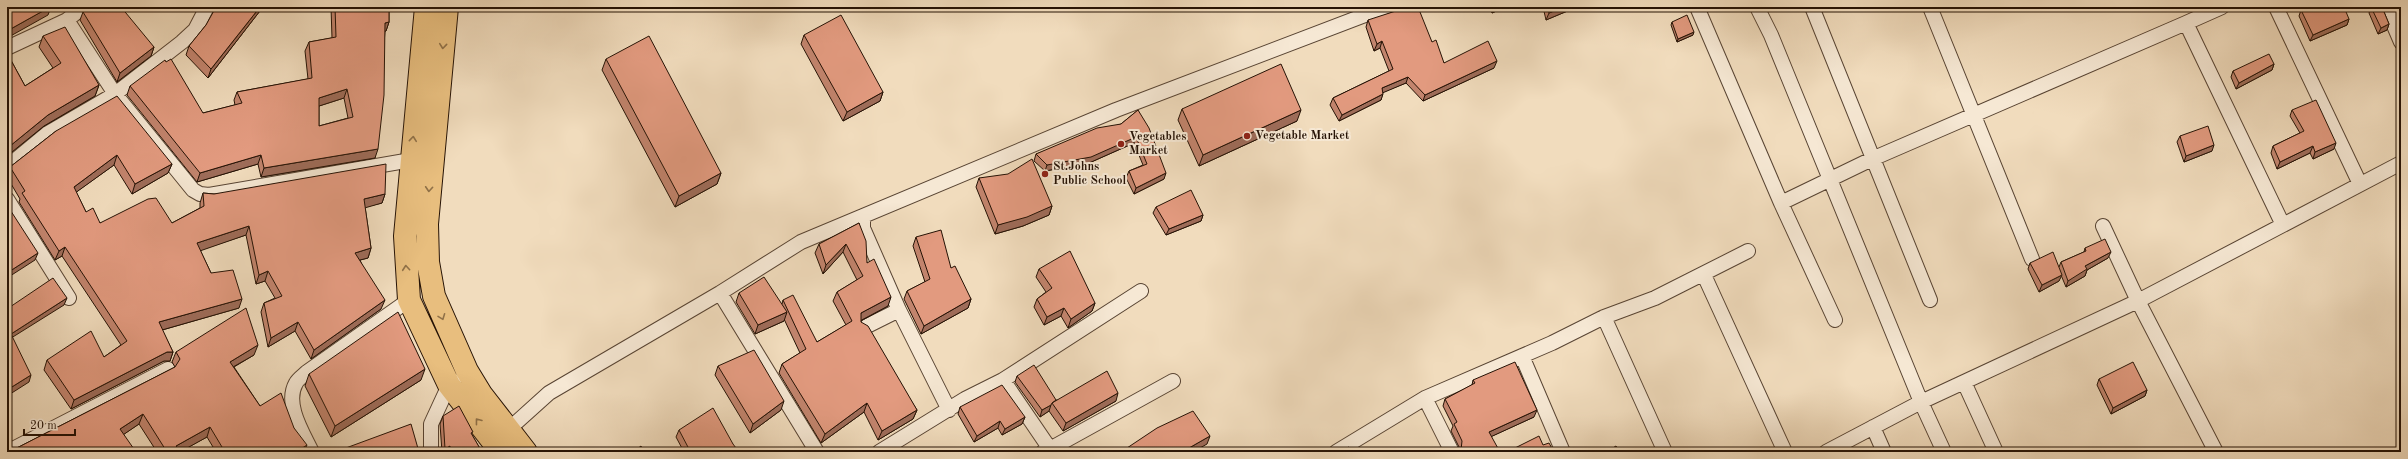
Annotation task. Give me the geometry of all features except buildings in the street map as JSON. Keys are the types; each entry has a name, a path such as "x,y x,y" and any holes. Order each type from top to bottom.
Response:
{"main road":[{"path":"426,7 405,236 409,300 449,384 501,452"},
{"path":"447,7 427,224 428,262 434,296 467,371 481,394 526,452"}],"street":[{"path":"7,48 67,20 83,7"},
{"path":"7,166 48,133 115,94 182,42 195,30 207,7"},
{"path":"509,429 549,393 720,293 801,242 1116,110 1386,7"},
{"path":"1697,7 1781,203 1835,320"},
{"path":"1757,7 1771,35 1828,180 1921,402 1944,452"},
{"path":"1812,7 1930,300"},
{"path":"1930,7 2032,259"},
{"path":"1781,203 1872,159 2222,7"},
{"path":"2276,7 2360,184"},
{"path":"2386,7 2401,42"},
{"path":"67,20 115,94 193,190 200,194 208,195 411,160"},
{"path":"2186,22 2282,223"},
{"path":"1826,452 1921,402 2138,301 2282,223 2401,163"},
{"path":"7,199 69,298"},
{"path":"863,216 863,228 899,310 949,410"},
{"path":"2103,226 2138,301 2216,452"},
{"path":"1344,450 1425,398 1522,356 1604,317 1655,298 1704,275 1748,251"},
{"path":"1704,275 1784,452"},
{"path":"879,452 1003,380 1141,291"},
{"path":"720,293 817,452"},
{"path":"312,452 296,416 292,398 296,383 307,372 409,300"},
{"path":"865,327 899,310"},
{"path":"1604,317 1664,452"},
{"path":"1522,356 1563,452"},
{"path":"7,452 168,369"},
{"path":"431,452 431,424 449,384 467,371"},
{"path":"1003,380 1046,450 1173,381"},
{"path":"1964,382 1996,452"},
{"path":"1425,398 1452,452"},
{"path":"1873,428 1884,452"}],"place":[{"name":"Vegetable Market","path":"1247,136"},
{"name":"Vegetables Market","path":"1121,144"},
{"name":"St.Johns Public School","path":"1045,174"}]}
